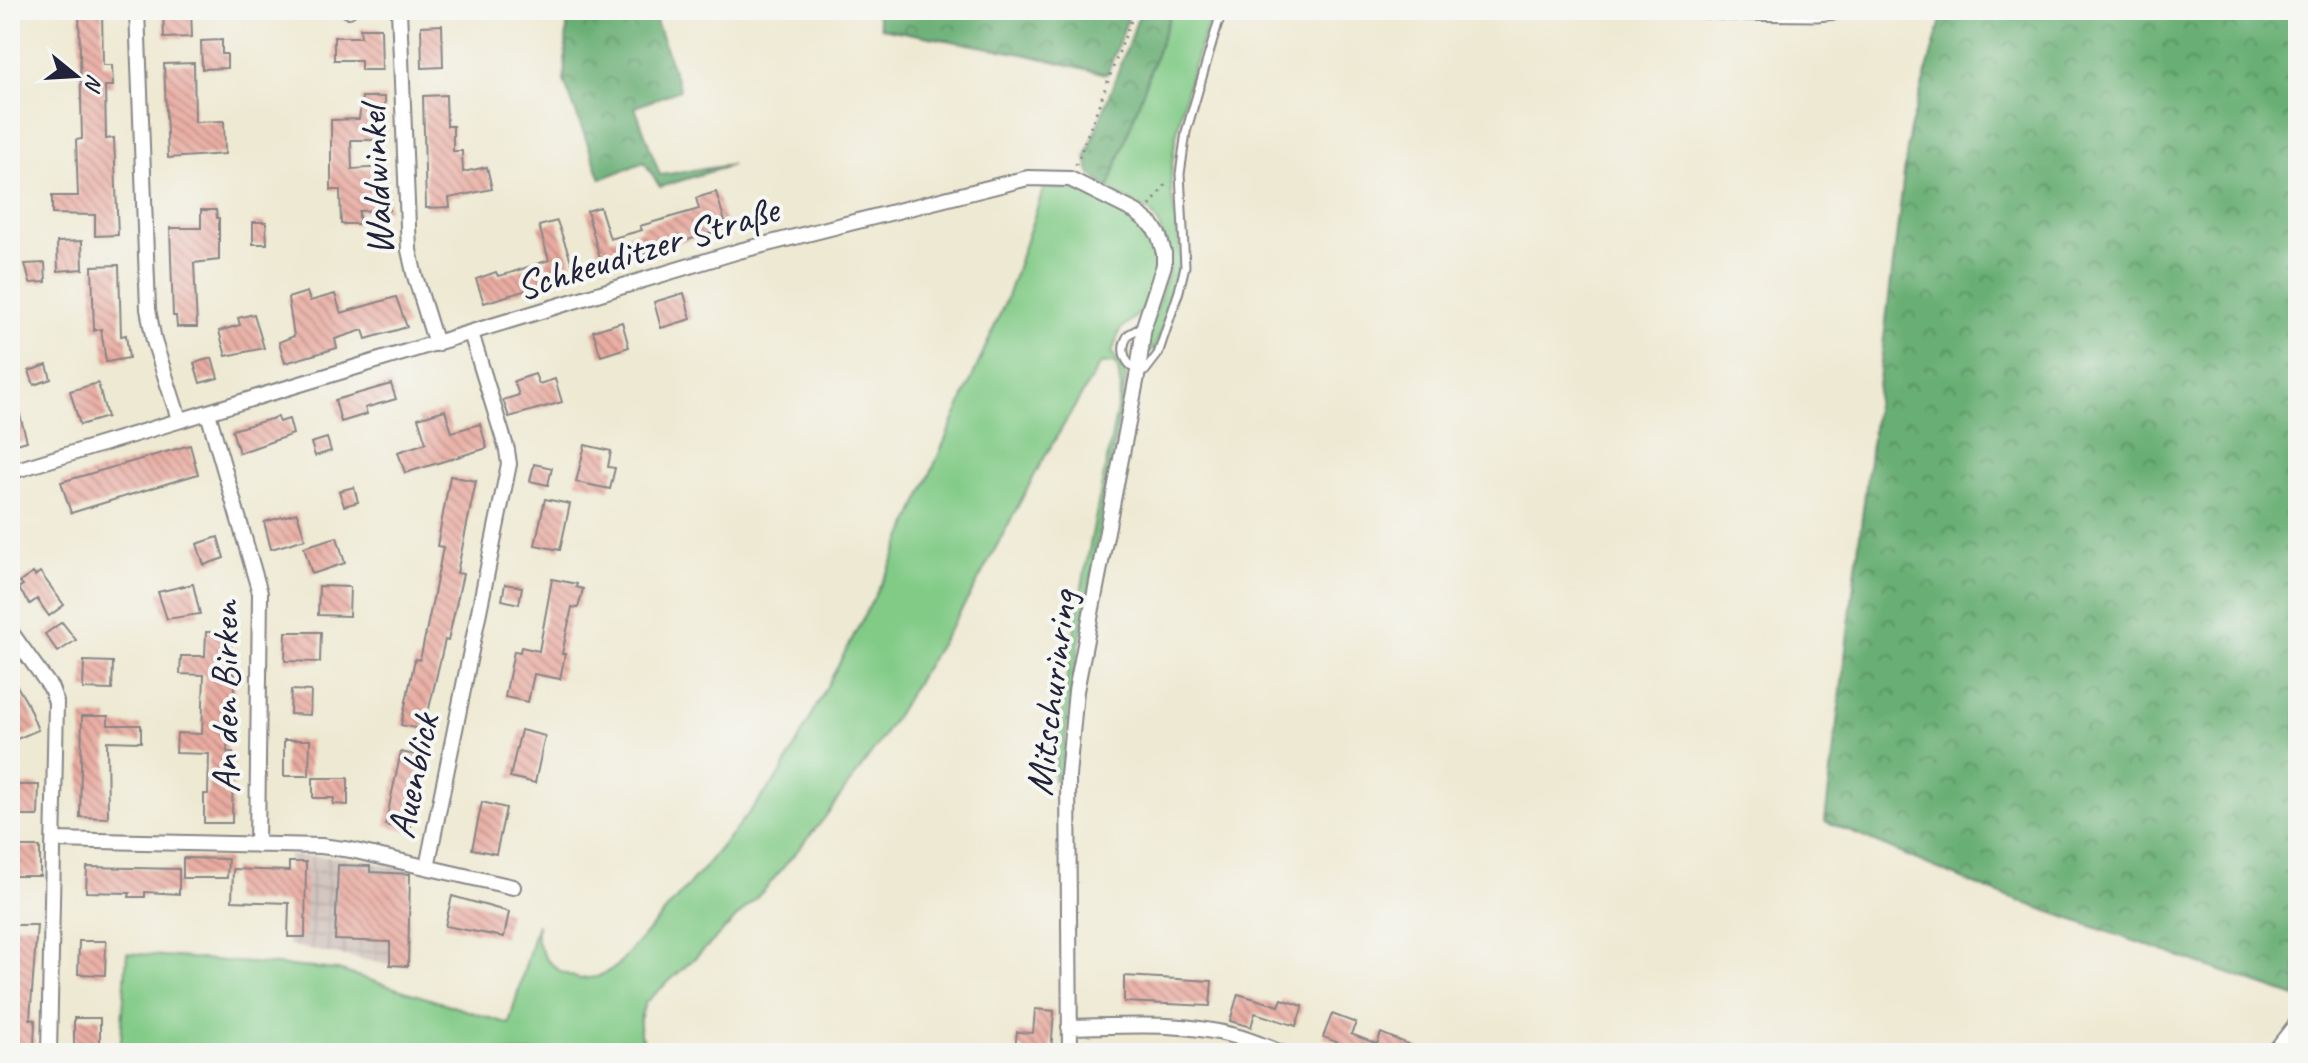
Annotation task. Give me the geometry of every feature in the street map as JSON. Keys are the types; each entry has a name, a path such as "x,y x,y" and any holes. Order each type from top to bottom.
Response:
{"street":[{"path":"137,10 148,309 154,341 179,419"},
{"name":"Waldwinkel","path":"399,10 409,250 436,344"},
{"name":"Schkeuditzer Straße","path":"10,472 739,251 1028,178 1070,179 1144,217"},
{"path":"1138,371 1144,326 1161,281 1164,253 1159,236 1144,217"},
{"name":"Auenblick","path":"54,840 321,846 427,867 509,464 471,333"},
{"name":"Mitschurinring","path":"1070,1053 1068,776 1071,731 1076,691 1138,371"},
{"name":"An den Birken","path":"208,413 260,593 257,845"},
{"path":"10,631 51,688 56,702 49,1053"},
{"path":"427,867 513,887"},
{"path":"2276,1053 2298,1025"},
{"path":"1069,1027 1159,1026 1194,1029 1235,1036 1282,1053"}],"lane":[{"path":"1138,371 1145,371 1158,354 1179,291 1185,266 1180,174 1186,132 1218,23 1225,10"},
{"path":"1659,10 1731,16 1817,17 1882,10"}],"path":[{"path":"1070,179 1135,10"},
{"path":"1144,217 1156,196 1180,174"}],"shaded area":[{"path":"289,856 336,857 410,869 408,966 288,945"}],"green space":[{"path":"568,10 652,10 680,90 635,107 660,175 732,165 660,187 644,162 601,179 564,81"},
{"path":"875,10 1131,10 1107,74 1023,54 881,28"},
{"path":"1141,10 1172,10 1108,189 1090,173 1086,157"},
{"path":"1172,10 1214,10 1186,92 1173,158 1171,189 1179,242 1179,275 1155,348 1149,352 1146,350 1150,329 1169,269 1159,224 1151,213 1108,189"},
{"path":"1944,10 2298,10 2296,997 1993,892 1825,821 1909,133"},
{"path":"1044,187 1082,192 1132,219 1146,229 1159,255 1158,268 1141,312 1120,330 1112,353 1126,378 1072,685 1061,776 1054,781 1066,682 1121,389 1114,363 1100,364 1041,463 971,594 879,743 823,820 766,888 645,1003 640,1019 640,1035 648,1048 660,1053 611,1053 592,1047 585,1053 120,1053 127,953 338,970 509,1024 537,924 537,942 546,959 561,972 579,979 597,977 616,967 703,869 780,775 889,569 1006,300"}],"building":[{"path":"79,10 102,10 103,65 112,65 113,86 105,86 106,139 114,138 118,235 95,236 95,215 52,214 52,196 78,196 76,140 82,139"},
{"path":"163,10 191,10 192,37 164,38"},
{"path":"442,25 443,67 422,68 421,26"},
{"path":"360,28 381,28 382,70 361,70 361,60 334,60 334,37 361,37"},
{"path":"222,40 222,54 227,54 227,68 202,69 201,41"},
{"path":"194,63 195,122 224,121 225,154 168,158 164,64"},
{"path":"446,95 447,126 453,126 453,151 462,151 463,172 487,167 492,189 449,198 450,207 426,208 423,96"},
{"path":"362,97 385,97 386,140 351,140 352,169 387,167 389,210 359,211 359,224 341,224 340,190 331,190 331,120 359,119"},
{"path":"716,192 727,228 602,266 587,211 600,207 610,239 642,230 640,226 699,209 696,198"},
{"path":"201,210 216,210 219,218 219,260 194,263 197,327 177,327 176,316 173,316 170,228 201,228"},
{"path":"557,221 576,275 484,303 476,279 496,272 498,276 510,273 549,260 539,226"},
{"path":"253,222 266,222 267,244 253,244"},
{"path":"82,241 83,269 58,271 57,242"},
{"path":"45,263 46,282 30,283 25,264"},
{"path":"119,265 121,336 126,335 129,358 106,362 101,329 94,331 92,266"},
{"path":"307,292 310,301 335,294 341,313 396,297 407,327 366,339 363,330 335,339 337,348 285,363 279,342 294,336 288,298"},
{"path":"684,293 691,319 661,328 654,302"},
{"path":"254,314 264,348 226,356 219,331 240,325 238,318"},
{"path":"622,322 629,347 601,356 593,331"},
{"path":"212,358 218,378 200,383 194,363"},
{"path":"47,365 51,379 34,385 29,371"},
{"path":"535,374 539,384 555,379 562,402 509,417 503,400 519,395 514,381"},
{"path":"98,383 107,417 80,425 70,391"},
{"path":"391,384 396,399 365,408 367,414 341,422 335,400"},
{"path":"14,394 27,441 10,446 10,395"},
{"path":"445,410 452,432 480,424 487,448 405,473 398,452 426,443 418,418"},
{"path":"278,417 279,422 289,419 293,434 239,453 232,430"},
{"path":"327,438 331,451 315,456 311,443"},
{"path":"190,445 198,474 71,513 61,482"},
{"path":"585,445 611,451 608,467 615,468 610,489 576,482"},
{"path":"534,464 552,468 548,485 530,481"},
{"path":"450,476 476,481 457,573 463,574 424,730 401,725 415,659 420,660 434,594 443,547 437,546"},
{"path":"354,487 358,502 344,506 339,491"},
{"path":"545,499 570,504 560,550 535,545"},
{"path":"297,513 305,539 271,549 264,522"},
{"path":"218,537 224,558 204,565 197,544"},
{"path":"337,537 345,563 312,574 304,547"},
{"path":"40,572 64,605 49,616 37,599 30,604 18,588 23,585 20,582"},
{"path":"552,579 577,584 576,587 583,589 578,608 572,607 560,679 534,674 528,702 505,697 514,651 520,652 521,647 539,651"},
{"path":"193,584 200,614 167,619 158,592"},
{"path":"505,584 522,587 519,604 502,600"},
{"path":"319,586 350,587 349,616 318,615"},
{"path":"62,622 76,640 58,652 45,634"},
{"path":"206,632 231,632 230,673 234,673 234,696 230,696 227,752 233,752 232,823 204,823 209,754 176,753 177,733 202,734 204,675 180,674 181,656 205,656"},
{"path":"286,632 321,632 320,662 285,661"},
{"path":"84,661 113,662 112,690 83,689"},
{"path":"10,674 38,730 10,742"},
{"path":"291,690 311,691 310,715 290,714"},
{"path":"82,716 108,716 108,725 141,725 141,742 107,741 108,818 80,817"},
{"path":"521,730 545,736 535,783 510,777"},
{"path":"284,740 310,740 309,776 284,776"},
{"path":"401,752 425,757 409,831 385,825"},
{"path":"313,778 348,778 348,805 333,804 334,798 313,798"},
{"path":"10,785 39,785 38,816 10,816"},
{"path":"482,802 506,808 496,854 472,849"},
{"path":"12,847 40,847 40,876 12,876"},
{"path":"183,858 228,859 227,878 183,878"},
{"path":"289,862 306,862 305,937 288,937 289,903 232,901 233,869 289,871"},
{"path":"338,865 370,866 370,872 410,874 408,966 390,965 390,942 335,940"},
{"path":"87,867 179,869 179,894 145,892 145,897 129,897 130,893 86,892"},
{"path":"452,896 509,912 504,937 445,926"},
{"path":"10,925 37,925 30,1019 35,1020 34,1047 10,1046"},
{"path":"79,941 106,941 105,975 78,974"},
{"path":"1124,976 1212,981 1210,1006 1124,1002"},
{"path":"1238,994 1279,1006 1282,999 1303,1006 1296,1026 1255,1013 1251,1027 1230,1021"},
{"path":"1035,1009 1054,1011 1051,1053 1024,1053 1024,1048 1015,1048 1017,1032 1033,1033"},
{"path":"1332,1014 1356,1023 1351,1034 1377,1044 1381,1033 1430,1053 1365,1053 1323,1037"},
{"path":"74,1018 100,1018 100,1044 74,1045"}]}
